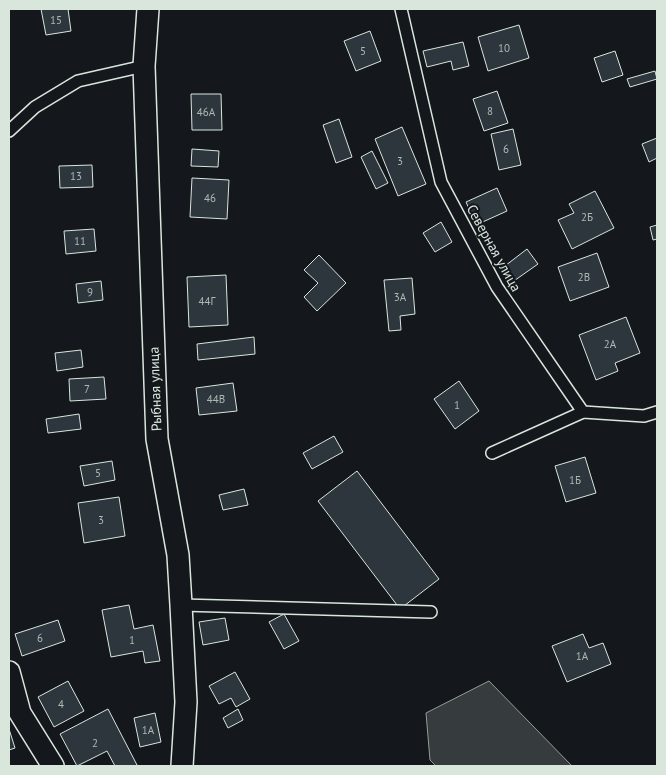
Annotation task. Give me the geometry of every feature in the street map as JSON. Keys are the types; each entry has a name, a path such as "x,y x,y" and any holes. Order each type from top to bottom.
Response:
{"street":[{"name":"Рыбная улица","path":"148,9 144,66 157,438 178,555 186,702 182,766"},
{"path":"9,672 20,713 53,766"}],"lane":[{"name":"Северная улица","path":"401,9 441,182 497,287 583,412"},
{"path":"9,131 35,107 78,81 144,66"},
{"path":"492,453 583,412 644,416 657,412"},
{"path":"181,605 431,612"}],"shaded area":[{"path":"489,681 572,766 436,766 430,760 426,713"}],"building":[{"path":"41,9 68,9 71,31 46,35"},
{"path":"519,25 529,58 488,71 478,37"},
{"path":"370,31 381,61 356,71 344,41"},
{"path":"463,42 469,66 453,70 451,61 427,67 423,51"},
{"path":"615,51 623,75 602,82 594,58"},
{"path":"655,71 657,79 630,87 627,79"},
{"path":"497,91 508,123 484,131 473,99"},
{"path":"191,94 221,94 222,130 192,130"},
{"path":"339,119 352,157 336,163 323,125"},
{"path":"402,127 426,184 398,196 375,139"},
{"path":"513,129 521,165 499,170 491,134"},
{"path":"657,138 657,158 649,162 642,144"},
{"path":"192,149 219,151 218,167 191,166"},
{"path":"372,151 388,183 376,189 361,157"},
{"path":"92,165 93,187 60,188 59,166"},
{"path":"192,178 229,180 227,219 190,217"},
{"path":"497,188 507,211 476,225 466,202"},
{"path":"595,191 614,228 572,249 558,220 574,213 569,204"},
{"path":"441,222 452,242 435,252 423,233"},
{"path":"657,225 657,239 653,240 650,227"},
{"path":"94,229 96,251 66,254 64,231"},
{"path":"527,249 538,264 511,283 501,269"},
{"path":"597,253 609,287 570,301 558,267"},
{"path":"319,255 346,283 317,311 304,297 318,283 304,270"},
{"path":"226,275 228,325 189,327 187,277"},
{"path":"412,278 415,314 400,316 401,330 389,331 384,280"},
{"path":"101,281 103,300 78,303 76,284"},
{"path":"626,317 640,353 615,363 618,371 596,380 579,335"},
{"path":"254,337 255,354 198,360 197,344"},
{"path":"81,350 83,367 57,371 55,353"},
{"path":"104,377 106,399 70,401 69,379"},
{"path":"459,381 479,411 455,429 434,399"},
{"path":"233,383 237,411 199,415 196,388"},
{"path":"79,414 81,429 48,433 46,419"},
{"path":"334,436 343,452 312,469 303,453"},
{"path":"585,457 596,493 566,502 555,466"},
{"path":"112,461 115,480 84,486 80,466"},
{"path":"357,471 439,579 400,609 318,501"},
{"path":"244,489 248,505 223,510 219,495"},
{"path":"119,497 125,536 84,543 78,503"},
{"path":"129,605 134,629 153,625 160,661 145,663 143,651 111,657 102,610"},
{"path":"284,614 299,641 284,649 269,622"},
{"path":"225,618 229,640 203,645 199,622"},
{"path":"58,620 65,641 22,656 15,634"},
{"path":"583,634 589,648 603,643 611,664 567,682 552,646"},
{"path":"235,672 250,699 236,707 231,698 219,704 209,686"},
{"path":"68,681 84,711 54,727 38,697"},
{"path":"108,709 137,765 115,766 107,751 77,766 60,734"},
{"path":"238,709 243,720 228,728 223,718"},
{"path":"155,713 161,742 140,747 134,718"},
{"path":"9,729 15,748 9,750"}]}
